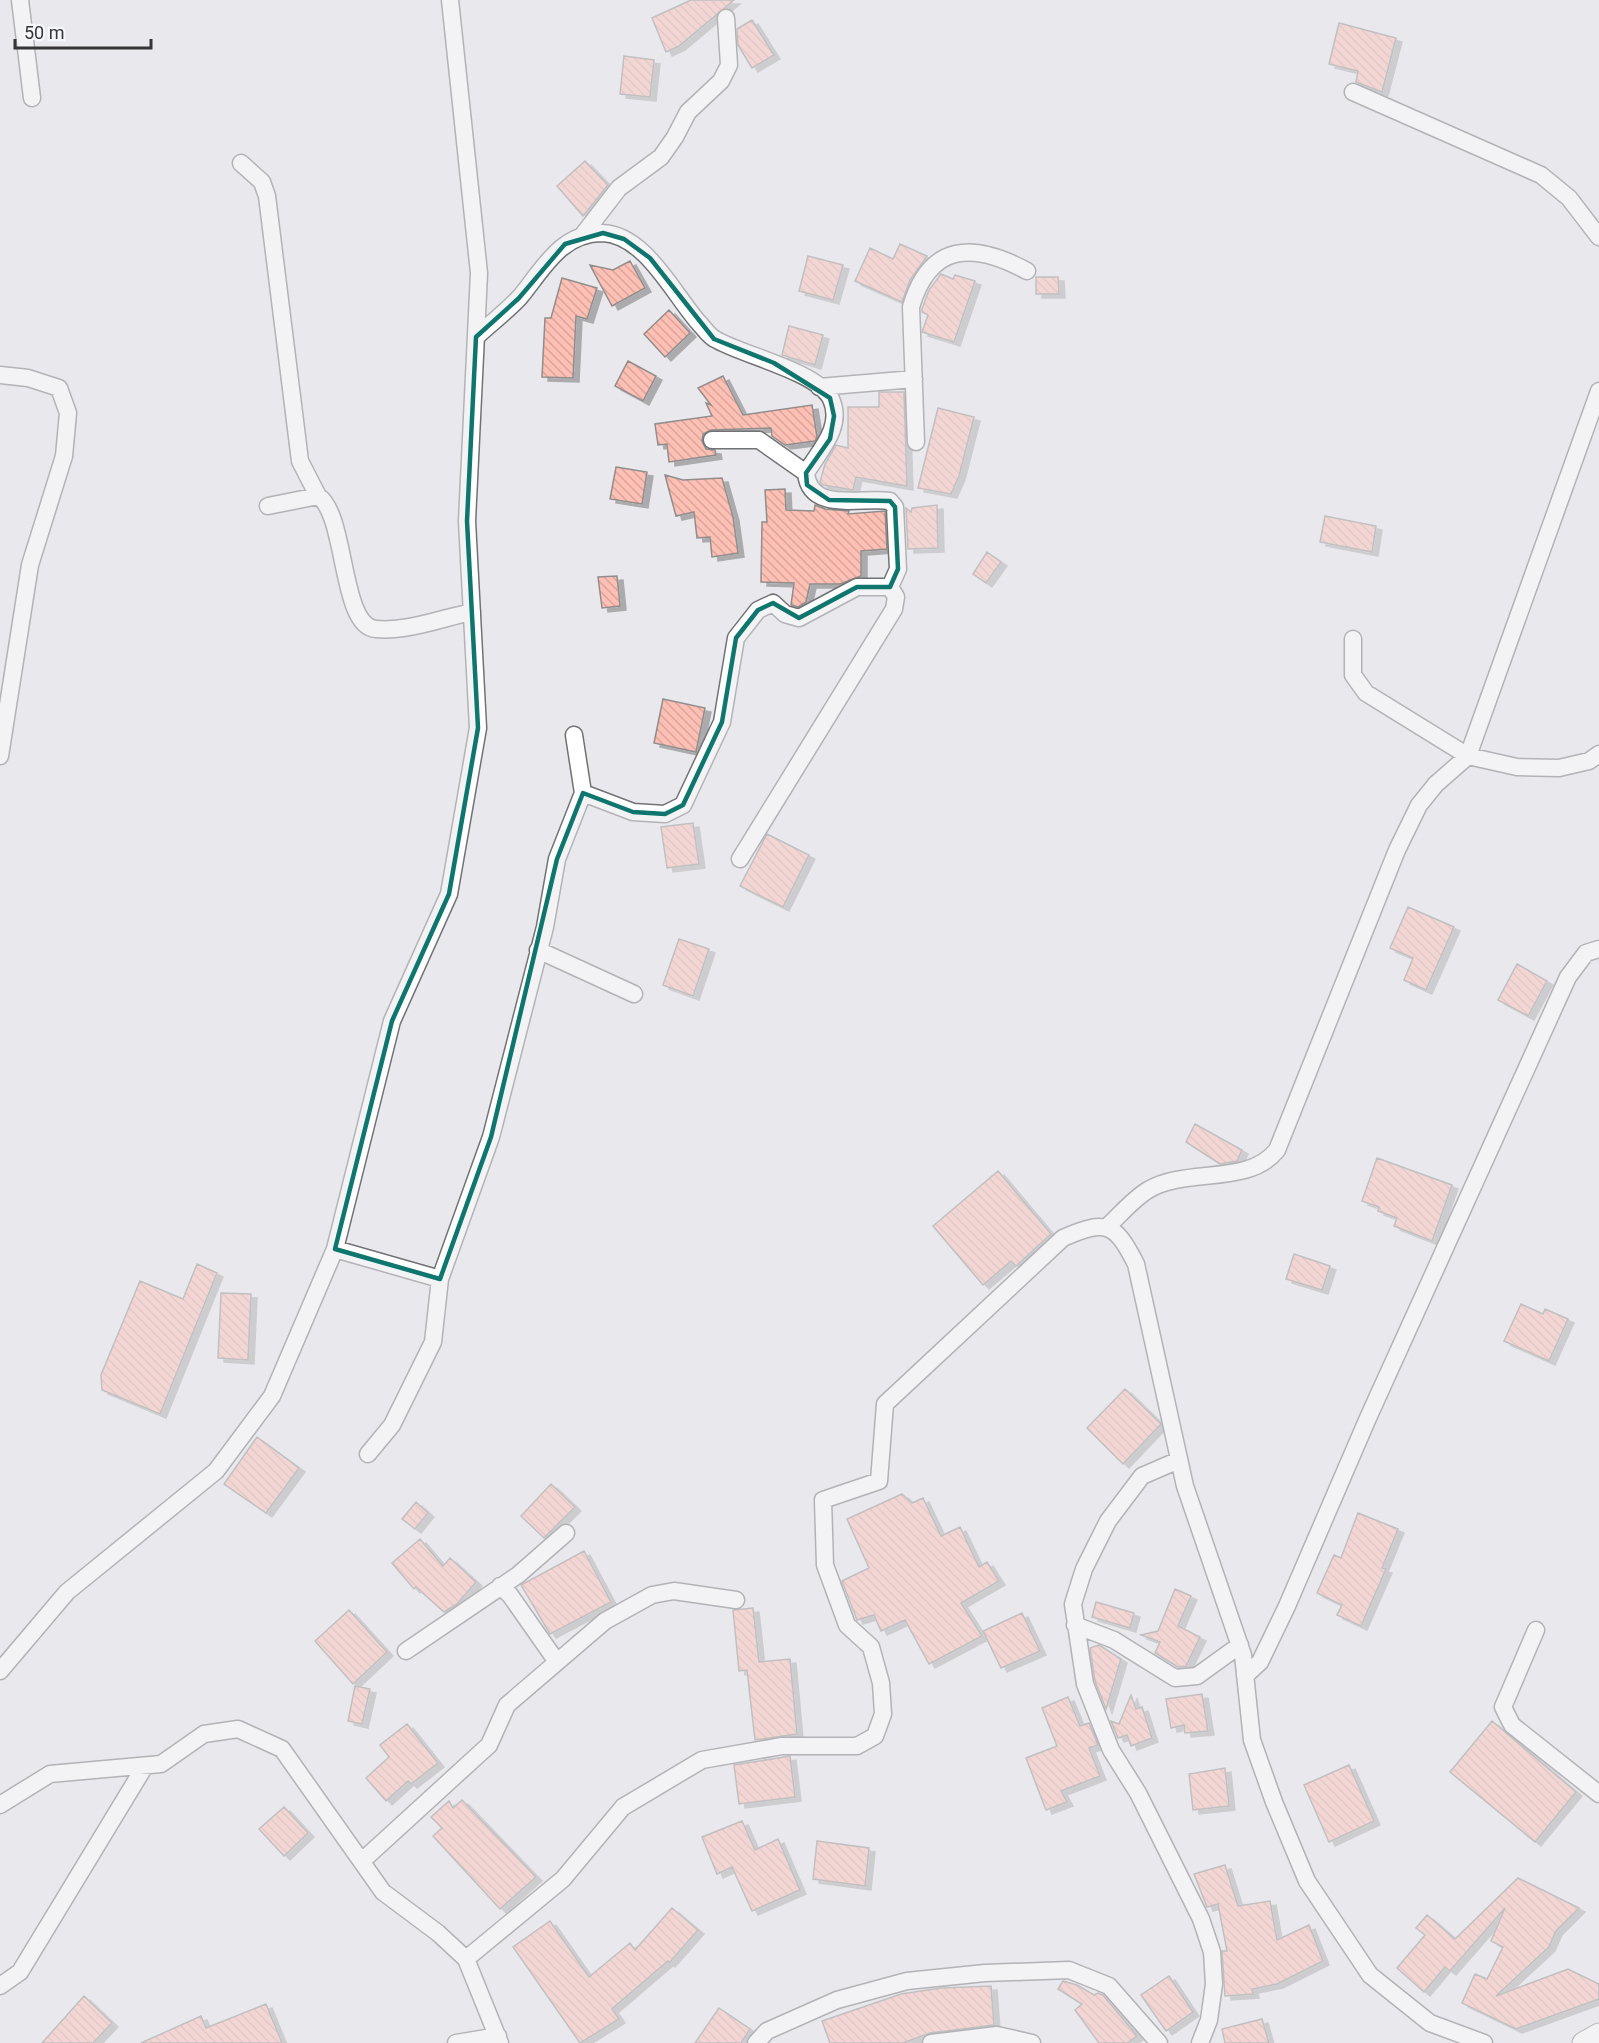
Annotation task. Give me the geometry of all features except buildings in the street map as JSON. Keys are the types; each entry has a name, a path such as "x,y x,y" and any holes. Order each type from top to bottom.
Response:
{"street":[{"path":"20,0 32,98"},
{"path":"0,1671 67,1592 216,1471 272,1396 335,1250 392,1021 449,894 478,728 467,521 479,273 450,0"},
{"path":"582,236 619,188 661,157 688,112 721,81 729,65 726,18"},
{"path":"1353,92 1540,175 1569,198 1599,237"},
{"path":"241,163 262,182 267,196 300,461 318,496 326,501 332,514 348,588 364,624 374,630 394,628 472,612"},
{"path":"476,337 519,298 542,266 565,244 582,236 603,233 624,239 650,258 714,339 774,363 819,387 830,398 834,416 830,439 806,472 807,485 817,496 829,500 890,501 895,507 898,569 890,586"},
{"path":"916,442 911,307 917,287 935,262 966,251 1000,256 1028,271"},
{"path":"0,375 28,378 59,388 68,413 64,456 30,565 0,756"},
{"path":"819,387 914,379"},
{"path":"1107,1227 1148,1190 1268,1162 1277,1150 1397,850 1419,805 1436,784 1468,756 1599,391"},
{"path":"712,440 759,440 806,472"},
{"path":"268,506 318,496"},
{"path":"583,793 633,812 665,814 683,805 722,722 736,638 758,610 773,603 785,614 799,618 856,587 890,586"},
{"path":"740,859 894,609 896,597 890,586"},
{"path":"1353,639 1353,675 1366,693 1468,756 1517,767 1559,768 1589,761 1599,754"},
{"path":"368,1454 392,1425 433,1342 440,1279 491,1137 538,950 557,859 583,793 574,735"},
{"path":"1245,1676 1260,1662 1287,1606 1368,1418 1568,977 1586,952 1599,949"},
{"path":"538,950 634,994"},
{"path":"466,1959 563,1879 623,1807 702,1760 782,1746 857,1746 875,1736 883,1714 881,1683 871,1647 847,1625 825,1565 823,1500 879,1481 885,1404 911,1377 1063,1238 1090,1227 1107,1227 1122,1236 1136,1264 1185,1486 1240,1645 1252,1740 1274,1802 1307,1881 1370,1975 1430,2023 1484,2043"},
{"path":"335,1250 440,1279"},
{"path":"1179,1460 1142,1476 1108,1521 1084,1569 1073,1604 1086,1684 1111,1750 1138,1793 1201,1919 1212,1952 1214,1984 1209,2020 1200,2043"},
{"path":"406,1651 518,1575 566,1533"},
{"path":"500,1586 510,1595 557,1662"},
{"path":"362,1861 489,1745 507,1705 605,1621 652,1595 674,1591 736,1600"},
{"path":"1075,1625 1114,1640 1175,1678 1197,1676 1240,1645"},
{"path":"1536,1630 1503,1707 1512,1725 1599,1794"},
{"path":"0,1805 50,1774 161,1764 204,1734 238,1729 282,1749 383,1892 466,1959 499,2039 456,2043"},
{"path":"0,1986 20,1972 145,1766"},
{"path":"756,2043 767,2031 837,2000 907,1981 985,1973 1070,1970 1109,1986 1159,2043"},
{"path":"1583,2043 1599,2034"},
{"path":"931,2043 997,2035 1032,2043"}],"highlighted area":[{"path":"603,233 624,239 650,258 714,339 774,363 830,398 834,416 830,439 806,473 807,485 829,500 890,501 895,507 898,569 890,587 857,587 799,618 773,603 758,610 736,638 722,722 683,805 665,814 633,812 583,793 557,859 491,1137 440,1279 335,1249 392,1021 449,894 478,728 467,521 476,337 519,298 565,244"}]}
